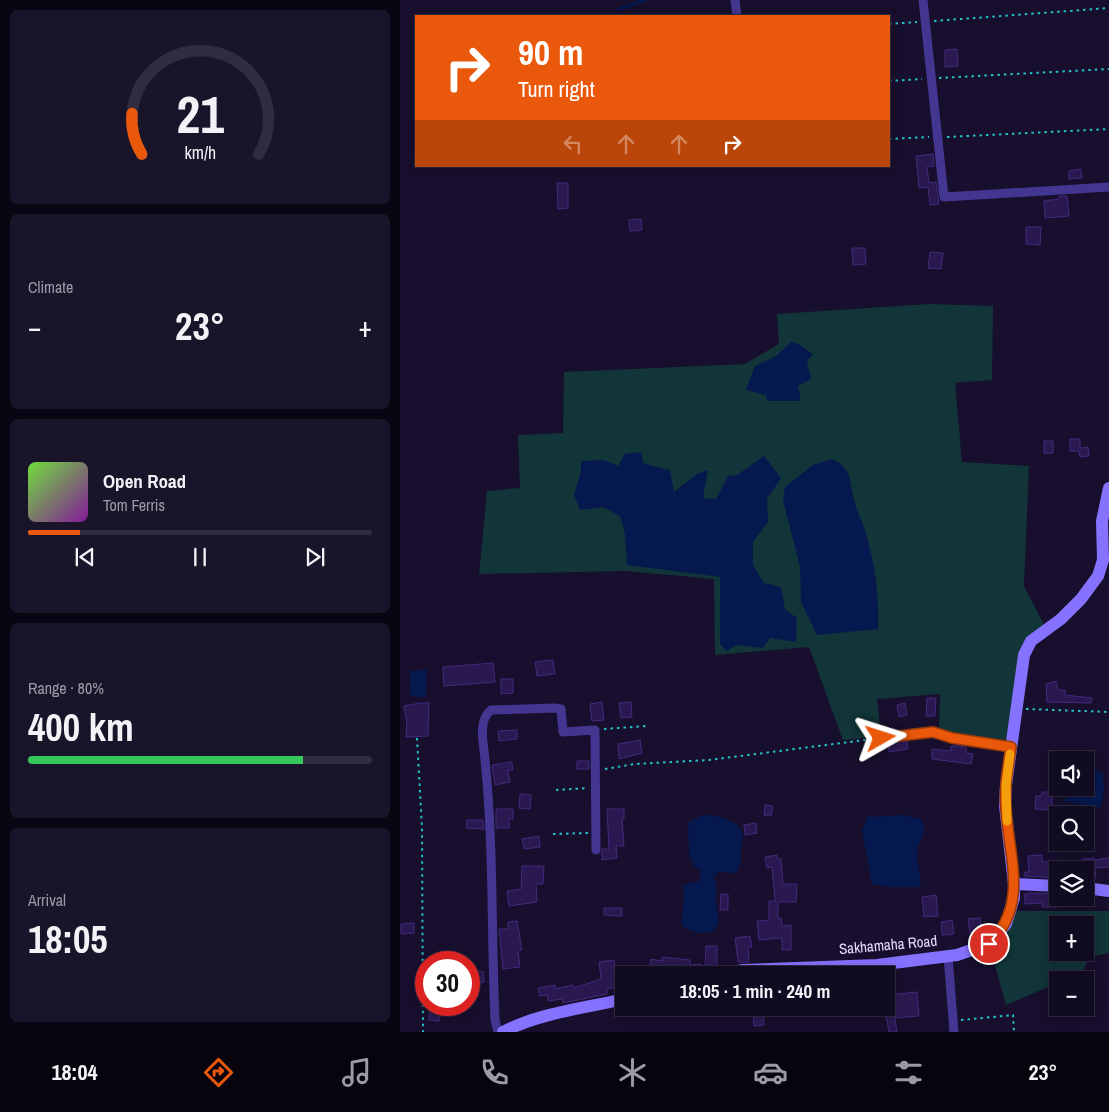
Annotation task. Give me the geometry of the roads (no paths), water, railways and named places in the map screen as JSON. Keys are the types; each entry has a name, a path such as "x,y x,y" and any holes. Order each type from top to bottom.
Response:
{"street":[{"path":"735,0 737,15"},
{"path":"923,0 944,197 1109,187"},
{"name":"Sakhamaha Road","path":"850,966 877,965 948,956 989,944 999,934 1011,911 1014,884 1005,806 1016,709 1027,647 1035,637 1061,619 1081,599 1101,570 1103,560 1102,521 1109,488"},
{"path":"498,1032 495,1020 491,926 490,812 483,721 491,710 561,709 563,732 595,730 596,850"},
{"path":"881,738 933,732 952,738 1011,747"},
{"path":"1014,884 1049,886"},
{"path":"1094,889 1109,891"},
{"path":"948,956 954,1032"},
{"path":"503,1032 515,1026 547,1017 615,1002"}],"waterway":[{"path":"619,9 645,0"}]}
